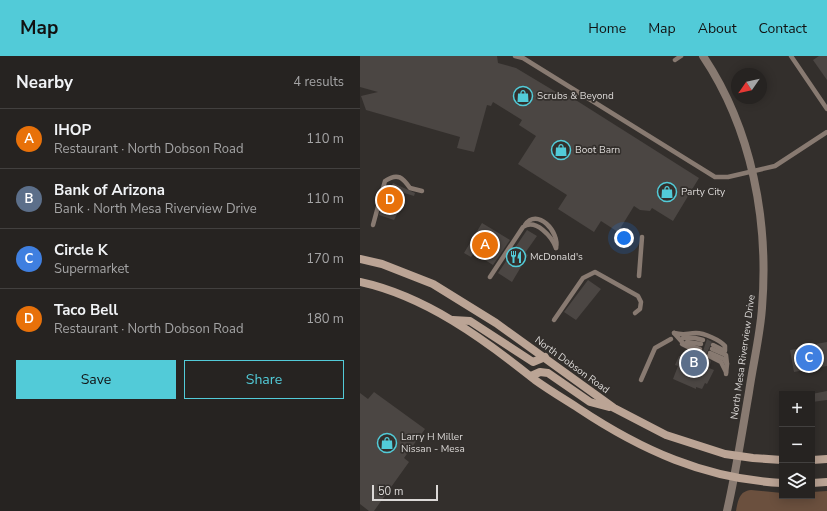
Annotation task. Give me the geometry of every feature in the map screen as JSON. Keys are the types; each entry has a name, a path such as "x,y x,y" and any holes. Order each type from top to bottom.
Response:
{"main road":[{"name":"North Dobson Road","path":"360,259 382,264 433,284 496,323 614,408 666,435 700,447 738,456 779,460"},
{"path":"360,282 397,293 452,320 614,432 656,453 709,471 755,481 779,483"},
{"path":"452,320 470,321 533,362 545,357"},
{"path":"531,376 540,372 548,373 590,402 614,408"},
{"path":"815,460 827,459"},
{"path":"815,483 827,482"}],"street":[{"name":"North Mesa Riverview Drive","path":"703,56 730,105 741,130 758,201 762,233 762,309 738,456 727,511"}],"lane":[{"path":"515,56 523,58 714,177 752,172 776,166 827,132"},
{"path":"675,60 681,56"},
{"path":"791,56 827,109"},
{"path":"373,225 385,181 390,178 402,178 406,180 410,188 422,191"},
{"path":"490,277 523,227 527,221 537,218 550,227 556,234 558,241 556,248 549,235 540,228 531,224 523,227"},
{"path":"639,276 642,237"},
{"path":"554,320 583,278 595,272 638,296 641,302 640,309 635,312"},
{"path":"674,333 683,338 695,338 700,346 680,341 674,333"},
{"path":"674,333 683,335 701,334 723,343 726,346 726,374 721,362 711,351"},
{"path":"641,380 655,348 671,339"},
{"path":"711,351 726,352"},
{"path":"711,351 724,359 727,364"}],"shaded area":[{"path":"751,490 779,493 779,499 815,499 815,492 827,491 827,511 736,511 738,500 744,492"}],"building":[{"path":"360,56 497,56 498,63 516,68 561,95 563,92 699,178 673,221 652,208 650,211 640,210 634,206 618,232 601,221 594,232 558,209 567,195 518,164 536,136 519,125 522,120 493,102 491,106 487,105 474,152 457,148 460,137 366,110 361,96 378,92 360,87"},
{"path":"819,56 827,56 827,80 813,60"},
{"path":"393,183 415,193 414,196 401,192 400,208 394,220 379,215 388,186 391,187"},
{"path":"482,223 510,240 493,265 474,253 471,257 464,253"},
{"name":"McDonald's","path":"527,230 537,236 525,253 528,255 512,282 498,273"},
{"path":"588,280 601,289 576,320 564,312"},
{"path":"707,339 712,342 705,357 711,361 709,368 714,370 707,384 705,383 702,389 696,387 696,389 673,379 678,366 675,365 679,356 682,357 685,350 700,355"},
{"path":"827,342 827,366 794,372 790,350 817,346 816,344"},
{"path":"827,391 827,400 815,402 815,393"},
{"name":"Larry H Miller Nissan - Mesa","path":"374,392 425,429 404,458 409,462 374,511 369,511 360,504 360,393 368,399"}],"place":[{"name":"Scrubs & Beyond","path":"523,96"},
{"name":"Boot Barn","path":"561,150"},
{"name":"Party City","path":"667,192"},
{"name":"Taco Bell","path":"390,200"},
{"name":"IHOP","path":"485,245"},
{"name":"McDonald's","path":"516,257"},
{"name":"Circle K","path":"809,358"},
{"name":"Bank of Arizona","path":"694,363"},
{"name":"Larry H Miller Nissan - Mesa","path":"387,443"}]}
